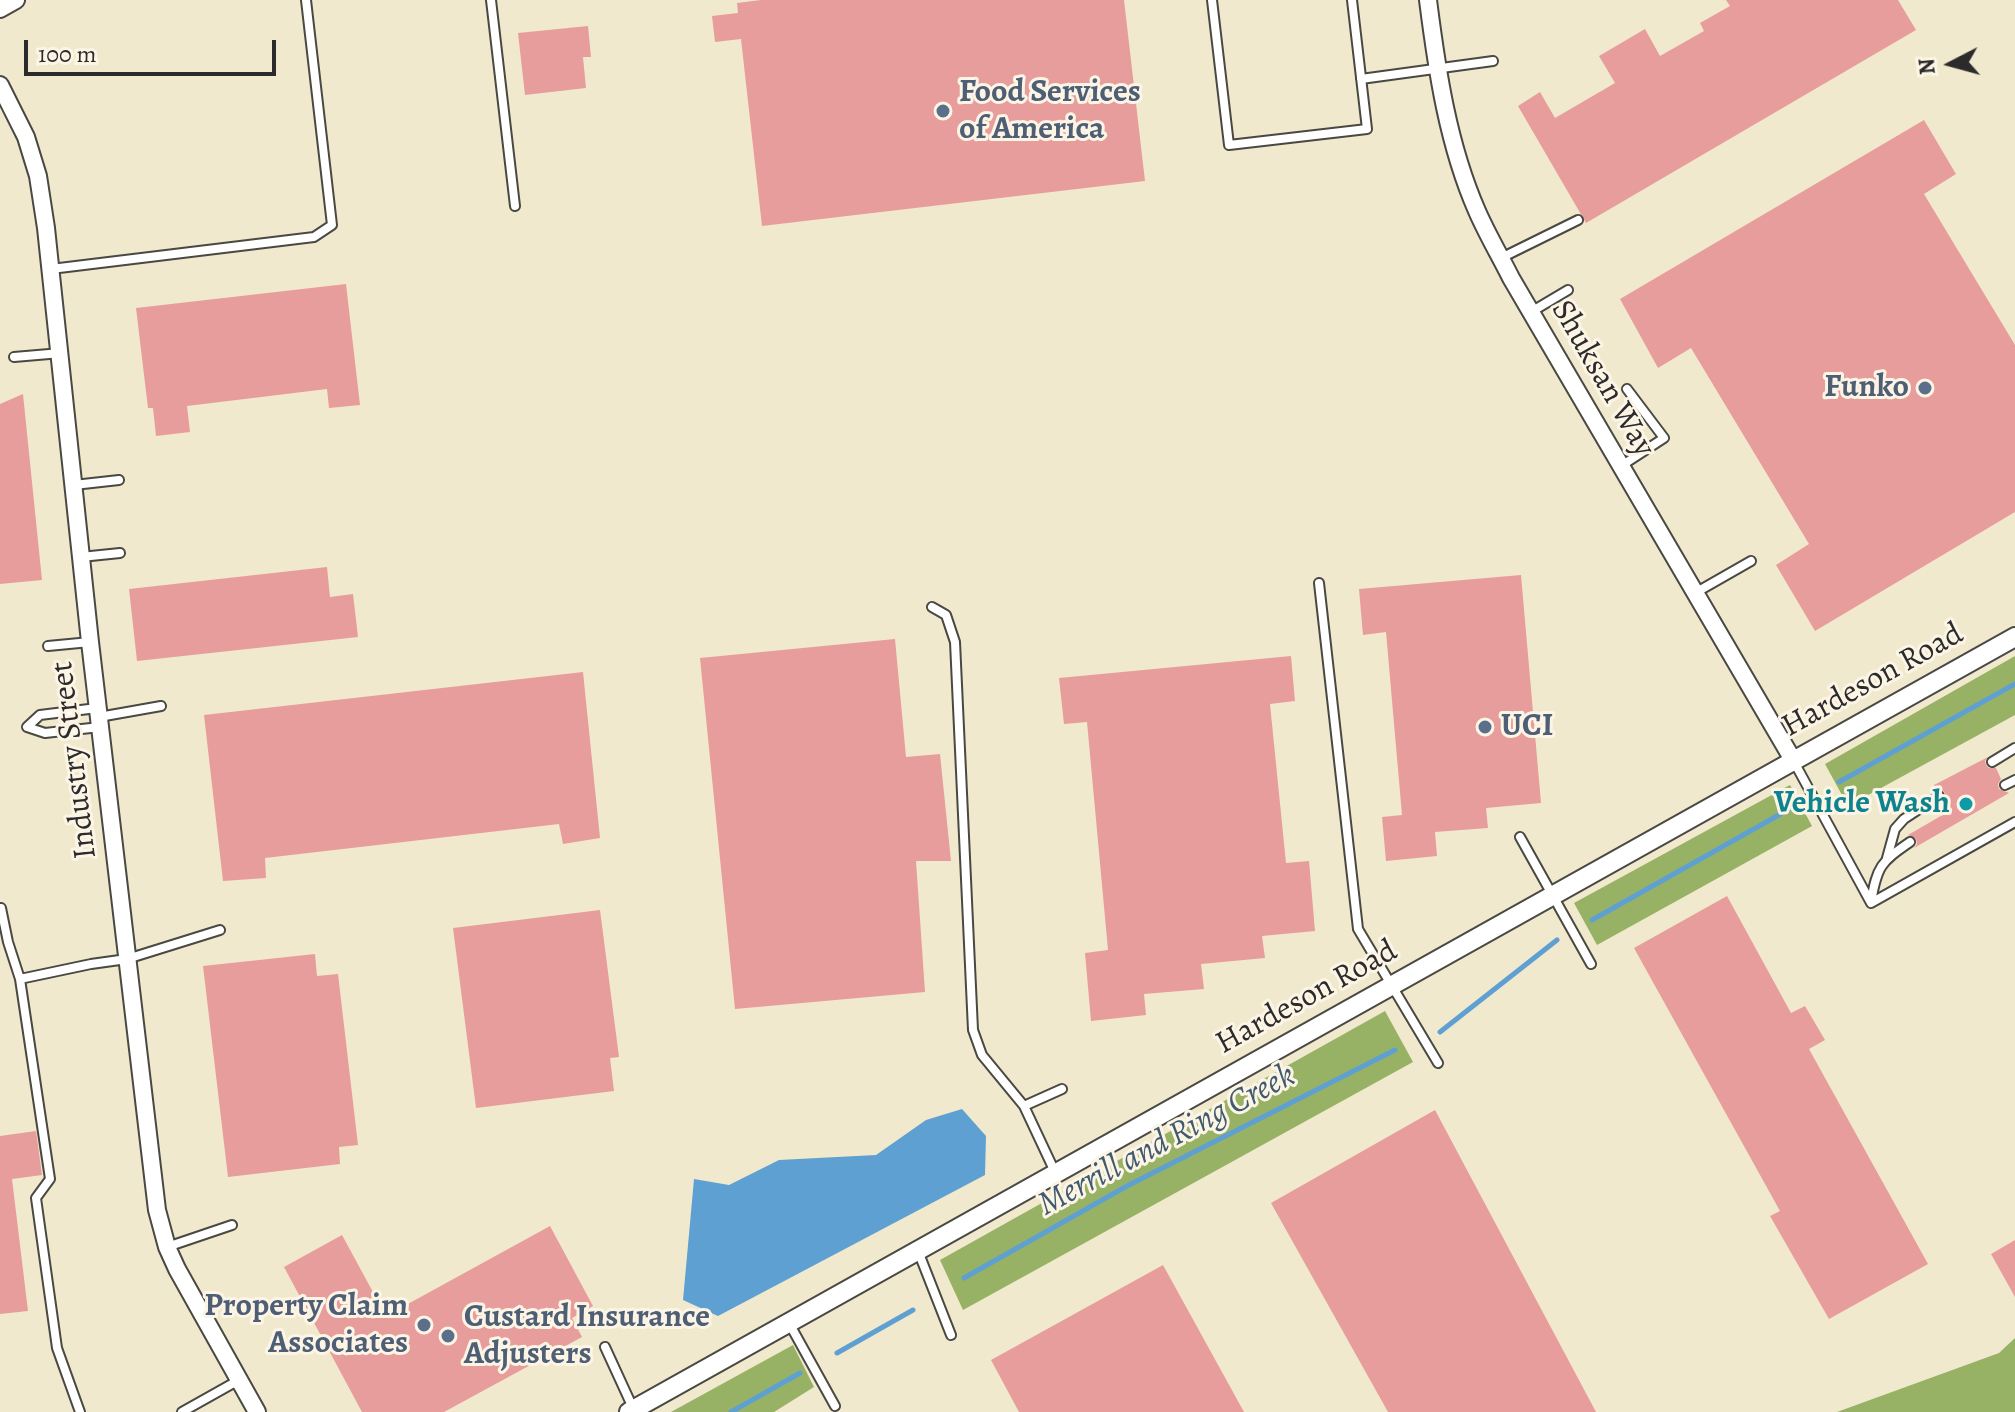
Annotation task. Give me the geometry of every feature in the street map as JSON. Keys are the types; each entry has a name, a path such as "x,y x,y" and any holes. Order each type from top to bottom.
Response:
{"street":[{"path":"0,9 16,0"},
{"name":"Shuksan Way","path":"1428,0 1437,70 1455,147 1477,210 1531,312 1793,760"},
{"name":"Industry Street","path":"0,85 26,137 38,176 51,269 90,642 157,1210 167,1247 177,1269 257,1412"},
{"name":"Hardeson Road","path":"633,1411 2015,637"}],"lane":[{"path":"51,269 314,237 332,225 306,0"},
{"path":"491,0 515,206"},
{"path":"1212,0 1229,145 1367,129 1352,0"},
{"path":"1361,79 1493,61"},
{"path":"1501,258 1578,220"},
{"path":"1531,312 1568,290"},
{"path":"14,357 61,353"},
{"path":"1621,466 1664,438 1627,389"},
{"path":"74,485 119,480"},
{"path":"81,557 120,553"},
{"path":"1695,593 1751,561"},
{"path":"1319,583 1358,929 1438,1063"},
{"path":"932,607 946,615 955,642 973,1030 982,1055 1024,1106 1055,1173"},
{"path":"48,646 90,642"},
{"path":"99,717 40,715 27,727 45,733 99,717 161,706"},
{"path":"1992,762 2015,748"},
{"path":"1793,760 1871,903"},
{"path":"2005,785 2015,780"},
{"path":"1871,903 1875,877 1887,858 1895,829 1904,819 1939,796"},
{"path":"1871,903 2015,822"},
{"path":"1520,837 1591,964"},
{"path":"1887,858 1910,842"},
{"path":"1,908 20,979 50,1179 36,1198 57,1348 80,1412"},
{"path":"20,979 127,959 220,930"},
{"path":"1024,1106 1062,1089"},
{"path":"167,1247 232,1225"},
{"path":"917,1250 951,1335"},
{"path":"789,1322 835,1406"},
{"path":"605,1347 633,1411"},
{"path":"182,1412 239,1380"}],"green space":[{"path":"2015,656 2015,715 1848,806 1825,764"},
{"path":"1790,785 1812,826 1597,945 1574,903"},
{"path":"1385,1011 1413,1062 963,1310 940,1260"},
{"path":"2015,1338 2015,1412 1837,1412 1999,1353"},
{"path":"793,1345 814,1387 774,1412 671,1412"}],"water":[{"path":"962,1109 986,1136 985,1175 718,1316 683,1300 694,1179 729,1185 779,1160 876,1155 926,1120"}],"building":[{"name":"Food Services of America","path":"761,0 1124,0 1145,181 762,226 741,39 715,42 712,16 738,13 737,3"},
{"path":"1726,0 1898,0 1916,30 1586,223 1518,106 1540,92 1555,118 1615,83 1599,56 1645,29 1660,56 1704,31 1700,23 1730,6"},
{"path":"588,26 591,57 583,57 586,88 525,95 518,33"},
{"path":"1924,120 1956,174 1924,194 2015,345 2015,512 1815,631 1776,565 1809,544 1691,348 1658,368 1620,299"},
{"path":"346,284 360,405 329,408 327,389 187,406 190,432 156,436 153,408 148,408 136,308"},
{"path":"23,394 42,580 0,584 0,404"},
{"path":"327,567 330,597 353,594 358,637 137,661 129,589"},
{"path":"1521,575 1541,803 1486,808 1488,828 1435,832 1437,856 1386,861 1382,817 1402,815 1386,632 1363,635 1359,589"},
{"path":"895,639 906,757 940,754 951,861 916,861 925,992 735,1009 700,658"},
{"path":"1291,656 1295,701 1270,704 1286,863 1309,861 1315,931 1262,936 1265,958 1201,964 1204,989 1144,994 1146,1015 1091,1021 1085,953 1108,950 1087,722 1064,724 1059,678"},
{"path":"583,672 600,838 563,844 559,824 265,858 266,878 223,881 204,715"},
{"name":"Vehicle Wash","path":"1988,757 1986,765 1996,768 2001,779 1999,789 2009,793 1914,848 1916,839 1908,835 1946,813 1942,803 1945,793 1941,789 1936,790 1934,785"},
{"path":"1727,896 1791,1013 1805,1006 1825,1040 1809,1049 1928,1264 1829,1319 1770,1216 1780,1211 1634,948"},
{"path":"600,910 619,1057 610,1058 614,1091 476,1108 453,928"},
{"path":"315,954 317,976 338,974 358,1145 339,1147 340,1164 228,1177 203,966"},
{"path":"1435,1110 1596,1412 1388,1412 1271,1203"},
{"path":"36,1131 42,1175 12,1179 28,1311 0,1314 0,1136"},
{"path":"550,1226 593,1306 572,1318 582,1337 444,1412 362,1412 284,1267 342,1235 386,1316"},
{"path":"2015,1240 2015,1297 1991,1254"},
{"path":"1163,1265 1244,1412 1019,1412 991,1360"}],"waterway":[{"name":"Merrill and Ring Creek","path":"1839,782 2015,684"},
{"name":"Merrill and Ring Creek","path":"1592,920 1793,807"},
{"name":"Merrill and Ring Creek","path":"1440,1032 1557,940"},
{"name":"Merrill and Ring Creek","path":"964,1278 1127,1186 1395,1050"},
{"name":"Merrill and Ring Creek","path":"837,1353 913,1310"},
{"name":"Merrill and Ring Creek","path":"731,1412 800,1373"}],"place":[{"name":"Food Services of America","path":"943,111"},
{"name":"Funko","path":"1925,388"},
{"name":"UCI","path":"1485,727"},
{"name":"Vehicle Wash","path":"1966,804"},
{"name":"Property Claim Associates","path":"424,1325"},
{"name":"Custard Insurance Adjusters","path":"448,1336"}]}
